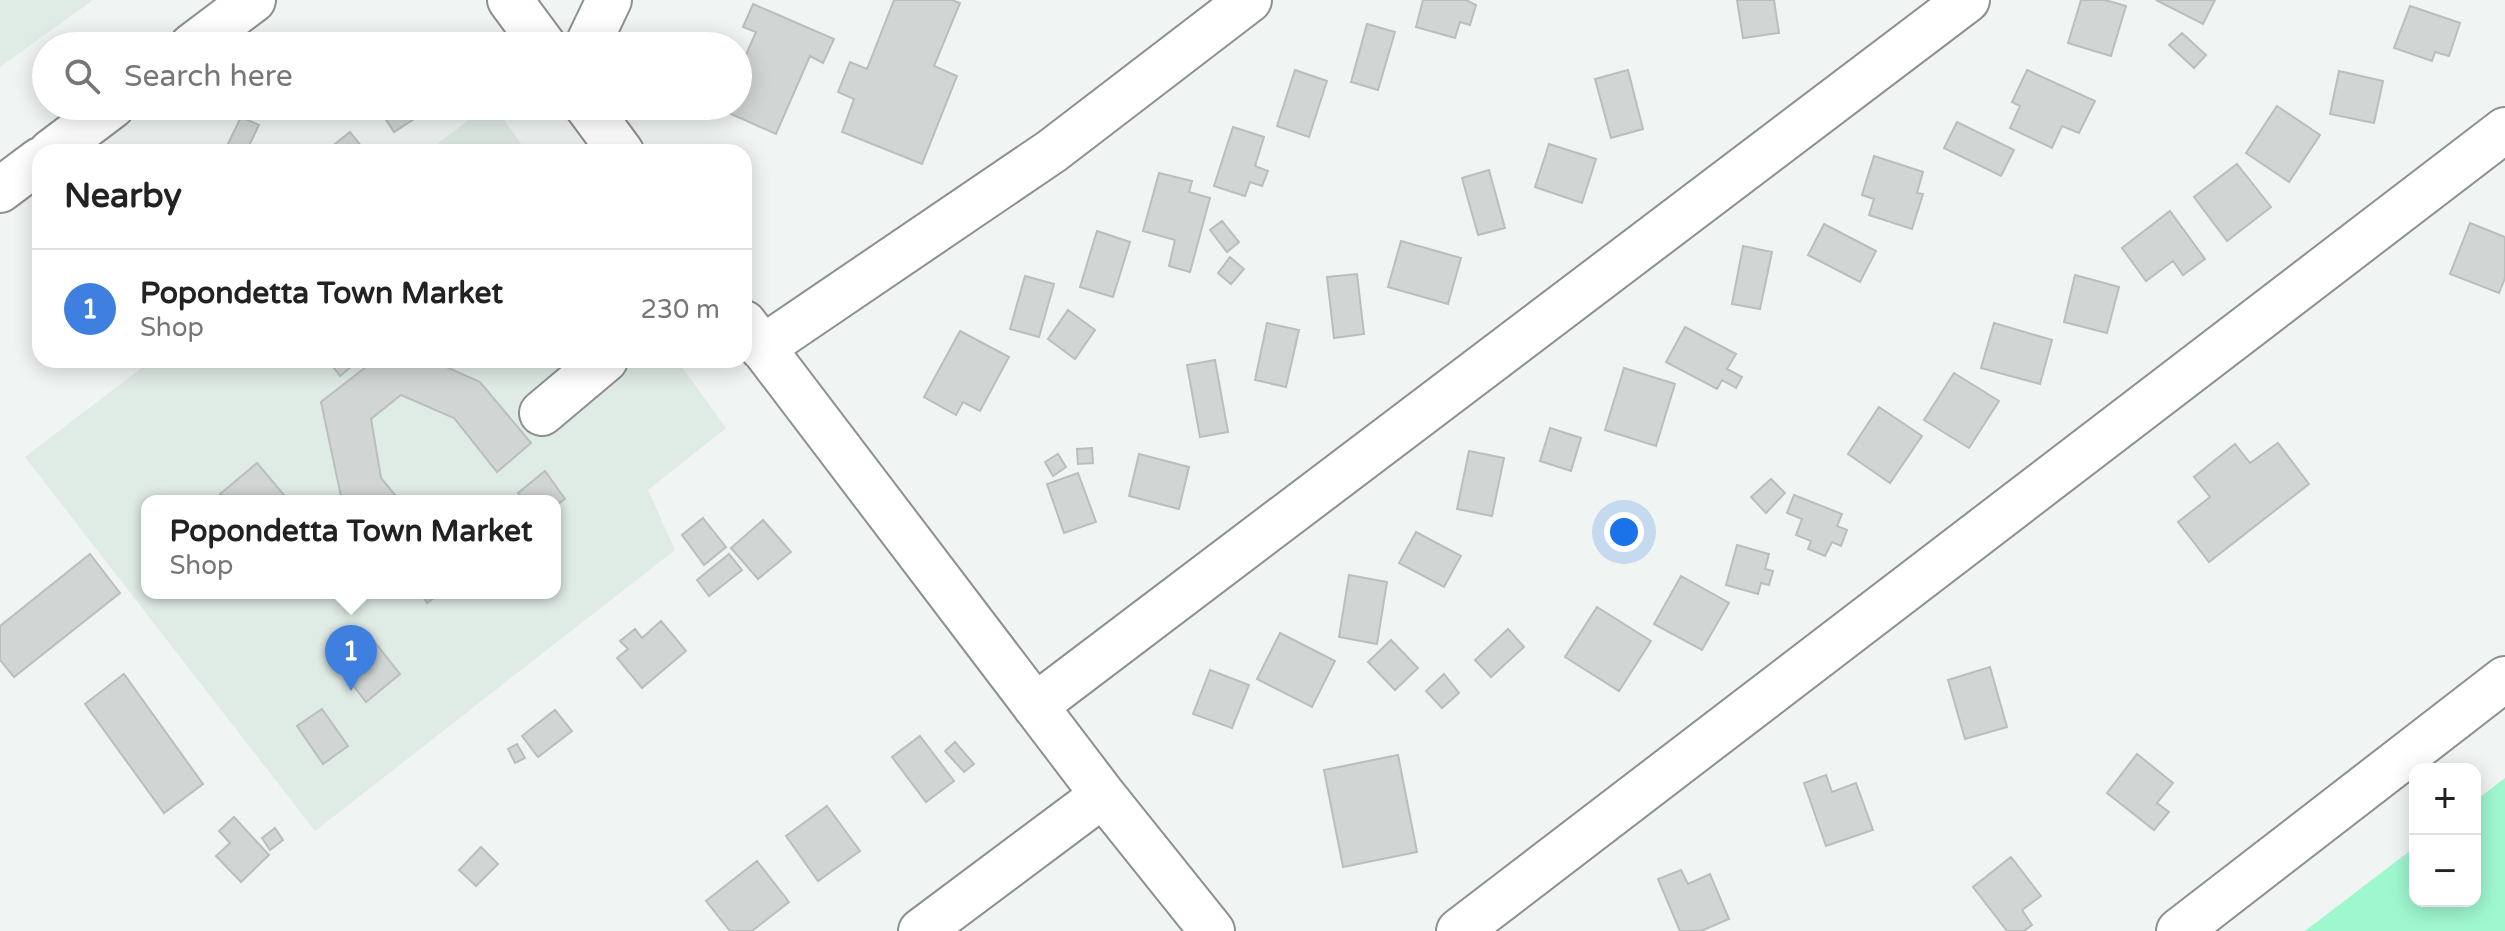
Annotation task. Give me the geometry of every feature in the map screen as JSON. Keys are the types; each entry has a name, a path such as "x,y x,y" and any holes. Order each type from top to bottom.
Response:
{"street":[{"path":"211,32 253,0"},
{"path":"510,0 534,32"},
{"path":"594,32 609,0"},
{"path":"1212,931 1103,795 753,335 1052,151 1249,0"},
{"path":"1035,706 1967,0"},
{"path":"62,144 93,120"},
{"path":"597,120 615,144"},
{"path":"1459,931 2505,130"},
{"path":"0,190 32,166"},
{"path":"542,413 595,368"},
{"path":"2179,931 2505,679"},
{"path":"921,931 1103,795"}],"shaded area":[{"path":"0,0 93,0 49,32 32,32 32,44 0,67"},
{"path":"469,120 504,120 521,144 437,144"},
{"path":"142,368 683,368 726,428 648,490 675,550 315,831 25,457"}],"green space":[{"path":"2505,778 2505,931 2305,931 2409,852 2409,907 2481,907 2481,796"}],"building":[{"path":"894,0 952,0 960,3 934,66 957,76 922,164 842,132 854,99 838,92 850,62 867,69"},
{"path":"1423,0 1466,0 1476,5 1470,25 1460,22 1455,38 1416,27"},
{"path":"1737,0 1774,0 1779,33 1743,38"},
{"path":"2081,0 2105,0 2126,6 2111,56 2068,43"},
{"path":"2156,0 2215,0 2203,24"},
{"path":"753,4 834,39 823,63 810,56 776,134 744,120 752,120 752,41 756,32 743,27"},
{"path":"2410,6 2460,23 2449,56 2435,52 2432,61 2394,48"},
{"path":"1367,24 1395,32 1378,90 1351,82"},
{"path":"2182,33 2206,55 2194,68 2169,45"},
{"path":"1295,70 1327,81 1309,137 1277,126"},
{"path":"1628,70 1643,129 1611,138 1595,79"},
{"path":"2027,70 2095,101 2079,133 2062,126 2052,148 2010,128 2020,106 2012,102"},
{"path":"2339,71 2383,81 2374,123 2330,114"},
{"path":"2277,106 2320,135 2289,182 2246,153"},
{"path":"240,120 259,125 250,144 228,144"},
{"path":"386,120 412,120 394,132"},
{"path":"1957,122 2014,150 2001,176 1944,148"},
{"path":"1233,127 1264,137 1255,166 1268,171 1262,186 1250,182 1245,196 1214,186"},
{"path":"350,132 360,144 335,144"},
{"path":"1549,144 1596,159 1582,203 1535,187"},
{"path":"1874,156 1923,172 1917,193 1923,194 1912,229 1869,215 1874,199 1862,195"},
{"path":"2237,164 2271,207 2227,241 2194,197"},
{"path":"1489,170 1505,228 1478,235 1462,178"},
{"path":"1159,173 1192,181 1189,192 1210,198 1190,272 1169,266 1175,240 1143,231"},
{"path":"2170,211 2205,259 2183,275 2173,261 2146,281 2122,248"},
{"path":"1222,221 1239,242 1227,252 1210,230"},
{"path":"2470,223 2505,237 2505,278 2499,293 2450,274"},
{"path":"1824,224 1876,251 1860,282 1808,255"},
{"path":"1097,231 1130,242 1113,297 1080,287"},
{"path":"1401,241 1461,258 1448,304 1388,287"},
{"path":"1743,246 1772,252 1760,309 1732,304"},
{"path":"1230,257 1244,269 1231,284 1218,273"},
{"path":"1357,274 1364,334 1334,338 1327,277"},
{"path":"2075,275 2119,287 2107,333 2064,322"},
{"path":"1025,276 1054,284 1039,337 1010,329"},
{"path":"1068,310 1095,330 1075,359 1048,339"},
{"path":"1267,323 1299,330 1286,387 1255,380"},
{"path":"1994,323 2052,340 2040,384 1981,368"},
{"path":"1685,327 1736,354 1727,369 1742,377 1736,388 1722,380 1717,389 1666,362"},
{"path":"960,331 1009,357 980,411 963,402 956,415 924,397"},
{"path":"1215,360 1228,432 1200,437 1187,365"},
{"path":"334,368 350,368 340,376"},
{"path":"365,368 449,368 480,382 531,443 497,472 454,418 401,395 371,419 381,478 395,495 341,495 321,402"},
{"path":"1624,368 1675,384 1656,446 1605,430"},
{"path":"1954,373 1999,401 1969,448 1924,420"},
{"path":"1879,407 1922,436 1890,483 1848,454"},
{"path":"1550,428 1581,438 1571,471 1540,461"},
{"path":"2278,443 2309,484 2209,562 2178,522 2210,497 2194,477 2235,444 2250,463"},
{"path":"1092,448 1093,463 1078,464 1077,449"},
{"path":"1469,451 1504,458 1492,516 1457,509"},
{"path":"1058,454 1066,467 1053,476 1045,462"},
{"path":"1139,454 1189,467 1179,509 1129,496"},
{"path":"257,463 284,495 221,495"},
{"path":"545,471 565,499 561,502 561,495 518,493"},
{"path":"1078,473 1096,522 1064,533 1047,484"},
{"path":"1771,479 1785,493 1766,513 1751,497"},
{"path":"1794,495 1842,514 1837,526 1847,530 1841,546 1832,542 1825,556 1808,549 1811,541 1796,535 1802,519 1787,513"},
{"path":"703,518 726,547 704,565 682,535"},
{"path":"763,520 791,552 758,579 731,548"},
{"path":"1416,532 1461,556 1444,587 1399,563"},
{"path":"1737,545 1769,554 1765,569 1773,571 1769,585 1761,583 1758,594 1726,585"},
{"path":"90,554 120,593 14,677 0,660 0,626"},
{"path":"729,554 742,570 709,596 697,580"},
{"path":"1349,575 1387,582 1377,644 1339,637"},
{"path":"1681,576 1729,603 1702,650 1654,624"},
{"path":"1597,607 1651,641 1619,691 1565,657"},
{"path":"661,621 686,651 642,688 617,658 628,649 620,641 635,629 642,638"},
{"path":"1508,629 1524,647 1491,677 1475,660"},
{"path":"1280,633 1335,661 1312,707 1257,679"},
{"path":"373,640 400,674 366,702 339,667"},
{"path":"1391,640 1418,668 1395,690 1368,662"},
{"path":"1990,667 2007,727 1965,739 1948,680"},
{"path":"1210,670 1249,685 1232,728 1193,714"},
{"path":"124,674 203,784 164,813 85,704"},
{"path":"1444,674 1459,693 1442,708 1426,691"},
{"path":"322,709 348,746 323,764 297,726"},
{"path":"555,710 572,731 538,757 522,736"},
{"path":"920,736 954,781 926,802 892,757"},
{"path":"955,742 974,764 964,772 945,751"},
{"path":"517,744 525,758 515,763 508,749"},
{"path":"2137,754 2173,783 2157,803 2169,812 2154,830 2107,793"},
{"path":"1398,755 1417,852 1343,867 1324,770"},
{"path":"1826,775 1832,792 1856,783 1873,830 1826,846 1804,783"},
{"path":"827,806 860,851 818,881 786,836"},
{"path":"234,817 269,855 241,882 216,856 230,843 219,831"},
{"path":"275,828 283,840 270,850 262,838"},
{"path":"481,847 498,864 476,886 459,870"},
{"path":"2011,857 2041,896 2022,910 2032,925 2024,931 2007,931 1973,887"},
{"path":"757,861 789,902 752,931 730,931 706,901"},
{"path":"1681,870 1688,884 1710,874 1729,919 1701,931 1680,931 1658,879"}],"place":[{"name":"Popondetta Town Market","path":"351,691"}]}
